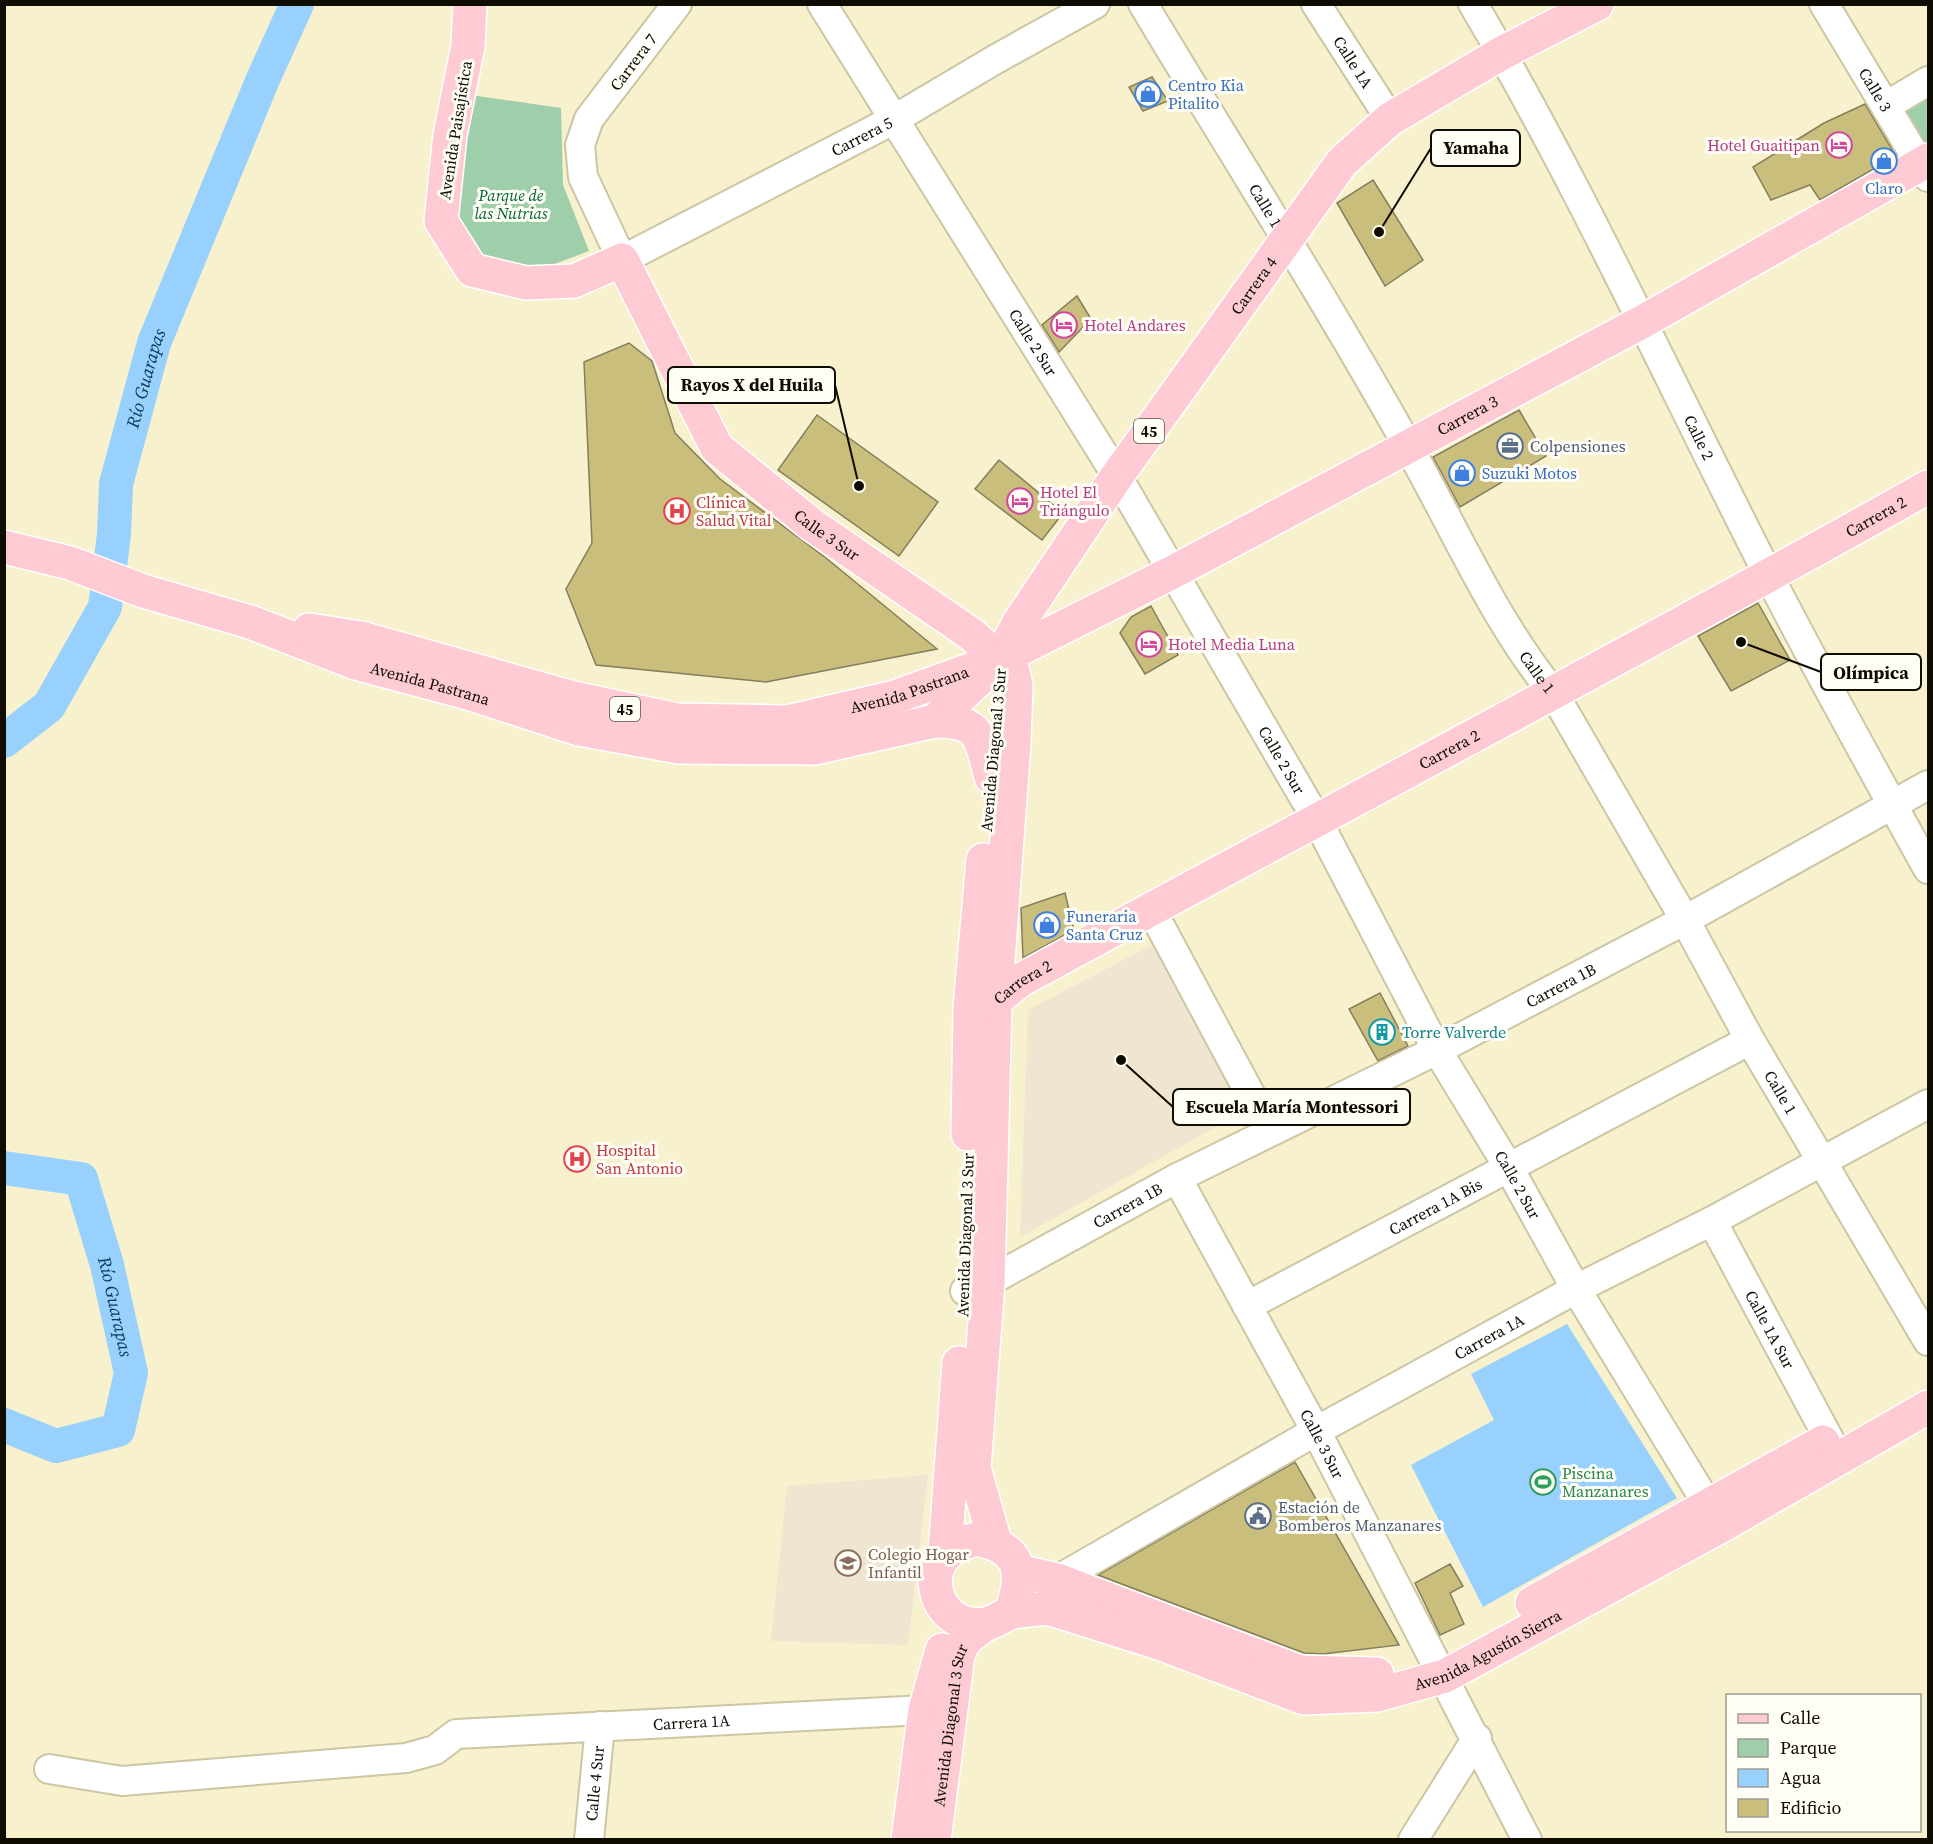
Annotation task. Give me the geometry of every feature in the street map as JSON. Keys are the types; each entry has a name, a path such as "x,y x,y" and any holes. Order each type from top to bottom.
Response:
{"main road":[{"name":"Avenida Paisajística","path":"470,4 468,46 450,135 441,220 472,270 526,284 574,281 622,260"},
{"name":"Carrera 4","path":"1000,659 1018,624 1117,476 1342,162 1390,119 1502,53 1597,4"},
{"name":"Carrera 3","path":"1000,659 1173,572 1409,448 1926,167"},
{"name":"Calle 3 Sur","path":"622,260 717,448 812,525 971,634 1000,659"},
{"name":"Carrera 2","path":"982,1005 1019,981 1434,754 1554,694 1929,487"},
{"name":"Avenida Pastrana","path":"4,547 70,563 142,591 250,622 356,663 468,693 579,729 679,747 815,748 935,721 1000,659"},
{"name":"Avenida Pastrana","path":"250,622 361,638 573,698 677,720 787,722 895,697 1000,659"},
{"name":"Avenida Diagonal 3 Sur","path":"995,1542 974,1468 982,1005 991,777 1000,659"},
{"name":"Avenida Diagonal 3 Sur","path":"982,1005 1016,685 1012,672 1000,659"},
{"path":"935,721 949,721 972,727 981,739 991,777"},
{"name":"Avenida Diagonal 3 Sur","path":"945,1552 976,1286"},
{"name":"Avenida Agustín Sierra","path":"1715,1515 1829,1439 1929,1387"},
{"name":"Avenida Agustín Sierra","path":"999,1618 1048,1608 1162,1644 1304,1698 1377,1695 1440,1666 1715,1515 1929,1407"},
{"path":"977,1539 995,1542 1010,1553 1019,1571 1021,1586 999,1618 968,1623 952,1616 937,1597 935,1574 945,1552 960,1542 977,1539"},
{"name":"Avenida Agustín Sierra","path":"1019,1571 1057,1580 1300,1672 1371,1676 1440,1666"},
{"name":"Avenida Diagonal 3 Sur","path":"908,1839 925,1710 952,1616"},
{"name":"Avenida Diagonal 3 Sur","path":"934,1839 958,1654 965,1640 999,1618"}],"street":[{"name":"Carrera 7","path":"589,119 677,4"},
{"name":"Calle 2 Sur","path":"822,4 1117,476 1317,820 1437,1050 1509,1168 1576,1289 1715,1515"},
{"name":"Carrera 5","path":"622,260 893,120 996,58 1095,4"},
{"name":"Calle 1","path":"1143,4 1409,448 1488,595 1531,666 1554,694 1685,920 1750,1040 1929,1341"},
{"name":"Calle 1A","path":"1316,4 1390,119"},
{"name":"Calle 2","path":"1473,4 1502,53 1642,322 1769,576 1929,869"},
{"name":"Calle 3","path":"1824,4 1926,167"},
{"path":"1886,106 1929,81"},
{"name":"Calle 3 Sur","path":"589,119 580,145 583,177 622,260"},
{"name":"Carrera 1B","path":"976,1286 1177,1178 1437,1050 1685,920 1929,786"},
{"path":"1151,909 1270,1131"},
{"name":"Carrera 1A Bis","path":"1247,1306 1750,1040"},
{"name":"Carrera 1A","path":"1057,1580 1316,1431 1576,1289 1712,1221 1929,1104"},
{"name":"Calle 3 Sur","path":"1177,1178 1316,1431 1440,1666 1527,1839"},
{"name":"Calle 1A Sur","path":"1712,1221 1829,1439"},
{"name":"Carrera 1A","path":"50,1769 122,1781 406,1758 435,1750 456,1734 925,1710"},
{"name":"Calle 4 Sur","path":"589,1839 600,1726"},
{"path":"1413,1839 1477,1738"}],"shaded area":[{"path":"1152,945 1244,1111 1020,1237 1028,1010"},
{"name":"Colegio Hogar Infantil","path":"928,1475 908,1645 771,1641 787,1486"}],"green space":[{"path":"1928,90 1928,153 1896,108"},
{"name":"Parque de las Nutrias","path":"471,95 561,108 563,185 589,251 544,268 484,260 452,218"}],"water":[{"name":"Piscina Manzanares","path":"1567,1324 1677,1498 1483,1607 1411,1465 1494,1420 1471,1374"}],"building":[{"name":"Centro Kia Pitalito","path":"1152,77 1168,101 1143,111 1129,87"},
{"name":"Hotel Guaitipan","path":"1865,104 1896,156 1820,200 1810,185 1771,200 1753,167 1824,123"},
{"path":"1373,180 1423,260 1385,286 1337,203"},
{"name":"Hotel Andares","path":"1077,296 1091,319 1059,352 1042,325"},
{"name":"Clínica Salud Vital","path":"629,343 652,361 675,433 720,479 826,558 937,649 766,682 596,665 566,589 592,543 584,362"},
{"path":"1519,410 1546,456 1460,507 1433,457"},
{"path":"817,415 938,502 899,556 778,470"},
{"name":"Hotel El Triángulo","path":"999,460 1063,513 1042,540 975,489"},
{"path":"1758,603 1790,660 1731,691 1698,636"},
{"name":"Hotel Media Luna","path":"1151,606 1178,655 1145,674 1120,633 1131,617"},
{"name":"Funeraria Santa Cruz","path":"1065,893 1074,930 1023,958 1021,908"},
{"name":"Torre Valverde","path":"1380,993 1408,1046 1378,1061 1349,1009"},
{"name":"Estación de Bomberos Manzanares","path":"1295,1462 1399,1645 1323,1654 1304,1653 1098,1575"},
{"path":"1450,1564 1463,1586 1450,1593 1464,1624 1440,1635 1415,1583"}],"waterway":[{"name":"Río Guarapas","path":"4,741 49,706 105,607 114,534 116,484 154,343 263,79 297,4"},
{"name":"Río Guarapas","path":"4,1168 81,1179 107,1265 131,1373 118,1430 56,1446 4,1425"}],"place":[{"name":"Centro Kia Pitalito","path":"1148,94"},
{"name":"Hotel Guaitipan","path":"1839,145"},
{"name":"Claro","path":"1884,161"},
{"name":"Yamaha","path":"1379,232"},
{"name":"Hotel Andares","path":"1064,325"},
{"name":"Colpensiones","path":"1510,446"},
{"name":"Suzuki Motos","path":"1462,473"},
{"name":"Rayos X del Huila","path":"859,486"},
{"name":"Hotel El Triángulo","path":"1020,501"},
{"name":"Clínica Salud Vital","path":"677,511"},
{"name":"Olímpica","path":"1741,642"},
{"name":"Hotel Media Luna","path":"1149,644"},
{"name":"Funeraria Santa Cruz","path":"1047,925"},
{"name":"Torre Valverde","path":"1382,1032"},
{"name":"Escuela María Montessori","path":"1121,1060"},
{"name":"Hospital San Antonio","path":"577,1159"},
{"name":"Piscina Manzanares","path":"1543,1482"},
{"name":"Estación de Bomberos Manzanares","path":"1258,1516"},
{"name":"Colegio Hogar Infantil","path":"848,1563"}]}
